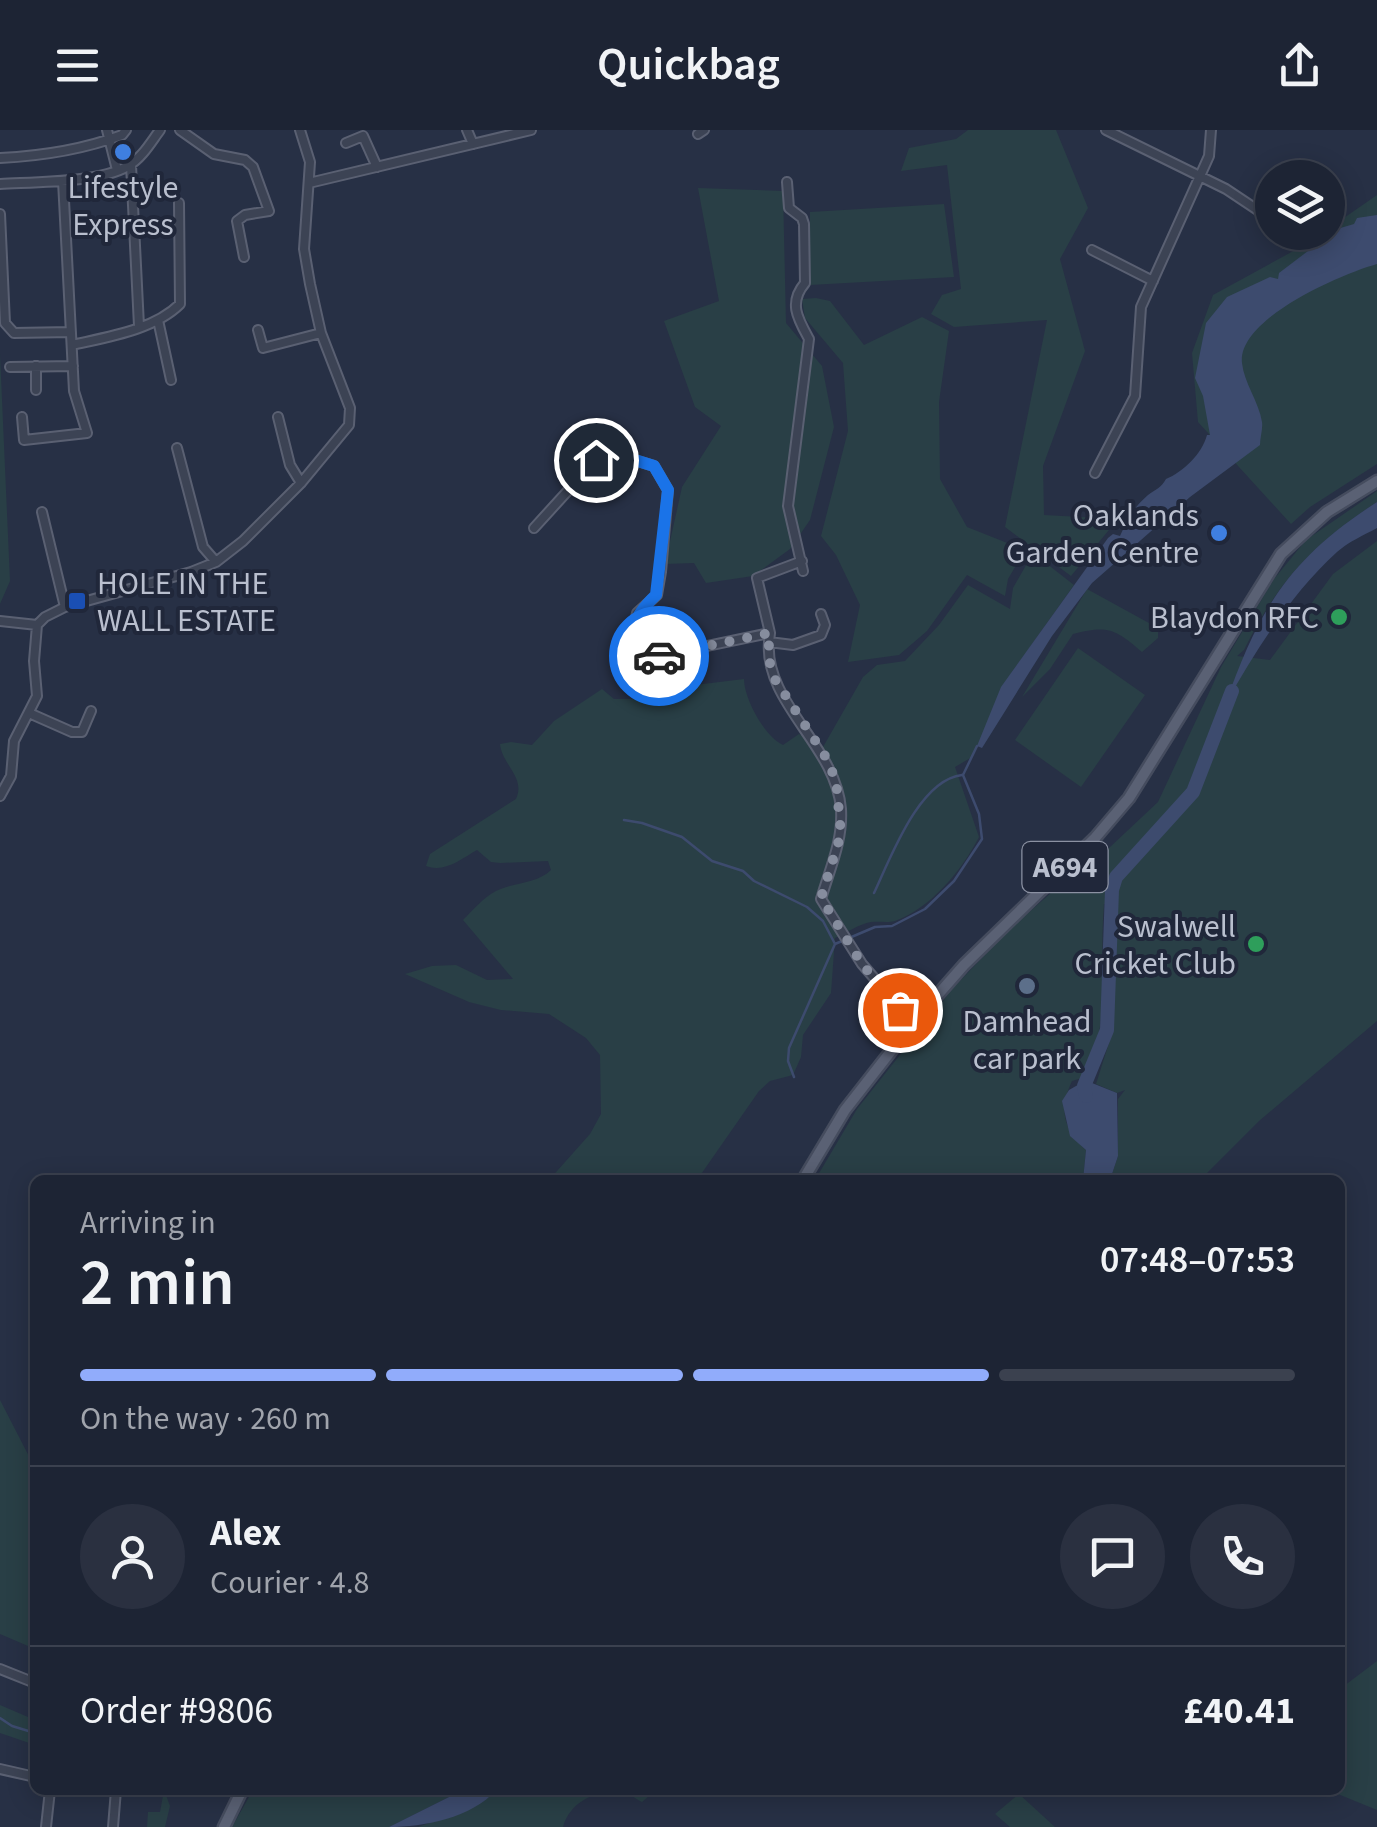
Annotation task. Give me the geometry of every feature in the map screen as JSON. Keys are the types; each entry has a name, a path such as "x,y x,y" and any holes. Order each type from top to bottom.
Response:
{"main road":[{"name":"A694","path":"806,1175 845,1110 913,1023 964,965 1086,848 1121,808 1282,554 1327,512 1377,481"},
{"path":"224,1827 240,1795"}],"street":[{"path":"106,130 117,170"},
{"path":"0,158 43,156 110,140 126,130"},
{"path":"0,184 63,181 117,170 131,165 160,130"},
{"path":"180,130 214,154 245,160 254,167 269,211 245,215 238,221 244,257"},
{"path":"0,796 11,776 14,741 37,696 37,625 45,616 216,562 301,483 350,424 350,408 322,334 304,249 310,162 300,130"},
{"path":"467,130 473,144"},
{"path":"308,183 531,130"},
{"path":"1106,130 1255,205"},
{"path":"1095,473 1136,396 1141,308 1210,156 1211,130"},
{"path":"346,143 363,136 377,167"},
{"path":"131,165 139,326"},
{"path":"22,416 24,440 86,433 74,391 63,181"},
{"path":"788,182 789,208 804,224 804,283 794,305 796,317 809,339 788,506 802,566 757,578 770,638 768,656 774,678 824,754 836,780 841,834 821,898 852,949 913,1023"},
{"path":"72,345 158,320 180,304 179,203"},
{"path":"0,214 8,329 14,333 71,332"},
{"path":"1092,250 1153,281"},
{"path":"158,320 171,380"},
{"path":"258,330 262,348 322,334"},
{"path":"10,366 73,366"},
{"path":"36,366 36,390"},
{"path":"278,416 290,465 301,483"},
{"path":"177,448 203,547 216,562"},
{"path":"534,528 596,460 612,453 654,466 668,490 662,572 656,595 637,613 632,636 635,661 770,638 793,644 820,635 825,625 821,614"},
{"path":"42,512 65,607"},
{"path":"0,621 37,625"},
{"path":"29,713 72,732 82,732 91,711"},
{"path":"0,1669 30,1681"},
{"path":"0,1769 30,1776"},
{"path":"46,1827 49,1795"},
{"path":"112,1827 115,1795"}],"shaded area":[{"path":"968,130 1056,130 1088,208 1060,259 1085,351 1043,466 1044,515 1118,519 1071,576 1005,527 1047,320 954,327 931,314 942,295 961,289 947,165 901,171 909,148 956,139"},
{"path":"698,188 783,191 786,323 822,366 834,427 810,520 790,549 753,576 706,583 694,563 665,564 682,487 721,426 695,407 664,321 719,301"},
{"path":"1377,195 1377,464 1310,507 1291,524 1198,422 1192,353 1213,295 1295,250 1345,250 1345,217"},
{"path":"944,204 954,277 810,285 810,212"},
{"path":"802,299 830,301 864,345 922,317 949,331 939,402 940,479 967,527 1025,550 1008,579 1005,596 967,575 927,631 899,655 848,662 860,605 836,555 821,536 848,431 843,363 805,318"},
{"path":"0,354 10,581 0,604"},
{"path":"1377,491 1377,502 1334,533 1299,566 1237,656 1270,660 1333,574 1377,541 1377,1021 1259,1121 1205,1175 1112,1175 1118,1156 1118,1099 1125,1090 1117,1093 1096,1084 1114,1027 1118,905 1104,904 1101,1013 1095,1055 1089,1076 1072,1081 1064,1110 1068,1127 1086,1150 1084,1175 818,1175 857,1109 953,988 1010,929 1052,892 1077,878 1158,802 1221,667 1274,579 1306,540"},
{"path":"1033,553 1074,585 1012,672 972,757 955,767 979,837 954,875 908,915 892,922 866,923 835,938 831,993 803,1035 801,1057 793,1075 770,1081 759,1091 700,1175 553,1175 590,1134 601,1114 600,1055 586,1038 549,1014 501,1010 469,1002 405,974 432,966 456,965 487,980 513,979 463,920 496,891 545,875 551,870 548,861 491,862 477,850 446,866 426,866 430,854 516,799 516,777 500,744 532,745 554,721 602,689 614,699 663,699 687,686 744,679 757,716 776,741 783,745 799,734 823,747 863,677 877,665 905,661 939,625 968,585 1010,609 1013,588"},
{"path":"1087,589 1158,628 1158,638 1142,652 1110,631 1073,634 1050,669 1022,697"},
{"path":"1078,648 1145,695 1081,787 1015,740"},
{"path":"0,1400 30,1458 30,1647 0,1634"},
{"path":"1377,1661 1377,1810 1340,1795 1345,1795 1345,1685"},
{"path":"0,1705 30,1718 30,1743 0,1733"},
{"path":"166,1795 170,1806 165,1827 147,1827 148,1812 160,1812"},
{"path":"250,1795 453,1795 389,1827 232,1827"},
{"path":"489,1795 598,1795 578,1804 563,1827 418,1827 468,1809"},
{"path":"629,1795 650,1795 642,1802"},
{"path":"1020,1795 1055,1827 1010,1827 995,1814"}],"water":[{"path":"1377,215 1377,264 1294,301 1256,330 1245,347 1243,370 1262,422 1260,445 1190,497 1092,583 1052,636 982,748 977,746 1001,687 1108,538 1113,534 1120,536 1139,504 1191,462 1210,435 1203,396 1195,378 1206,323 1227,297 1270,277 1278,279 1279,273 1309,250 1345,250 1345,227 1354,224 1357,218"},
{"path":"1377,502 1377,528 1341,548 1304,586 1261,644 1225,705 1251,640 1281,588 1321,544"},
{"path":"1090,1078 1092,1083 1117,1093 1118,1156 1112,1175 1084,1175 1086,1150 1070,1136 1062,1101 1069,1090"},
{"path":"453,1795 491,1795 474,1808 446,1819 389,1827"}],"waterway":[{"path":"1086,1096 1084,1086 1107,1030 1112,890 1116,877 1193,792 1232,691"},
{"path":"794,1077 788,1061 789,1048 835,944 875,927 892,926 925,909 954,881 982,839 979,814 963,775 977,746"},
{"path":"874,893 920,805 932,790 962,775"},
{"path":"624,820 682,837 712,861 743,871 754,881 807,907 823,921 835,944"},
{"path":"0,1718 30,1731"}],"way so far":[{"path":"659,656 770,633 768,656 774,678 824,754 836,780 841,834 821,898 862,964 900,1010"}],"place":[{"name":"Lifestyle Express","path":"123,152"},
{"name":"Oaklands Garden Centre","path":"1219,533"},
{"name":"HOLE IN THE WALL ESTATE","path":"77,601"},
{"name":"Blaydon RFC","path":"1339,617"},
{"name":"Swalwell Cricket Club","path":"1256,944"},
{"name":"Damhead car park","path":"1027,986"}],"route":[{"path":"596,460 612,453 654,466 668,490 662,572 656,595 637,613 632,636 635,661 659,656"}]}
